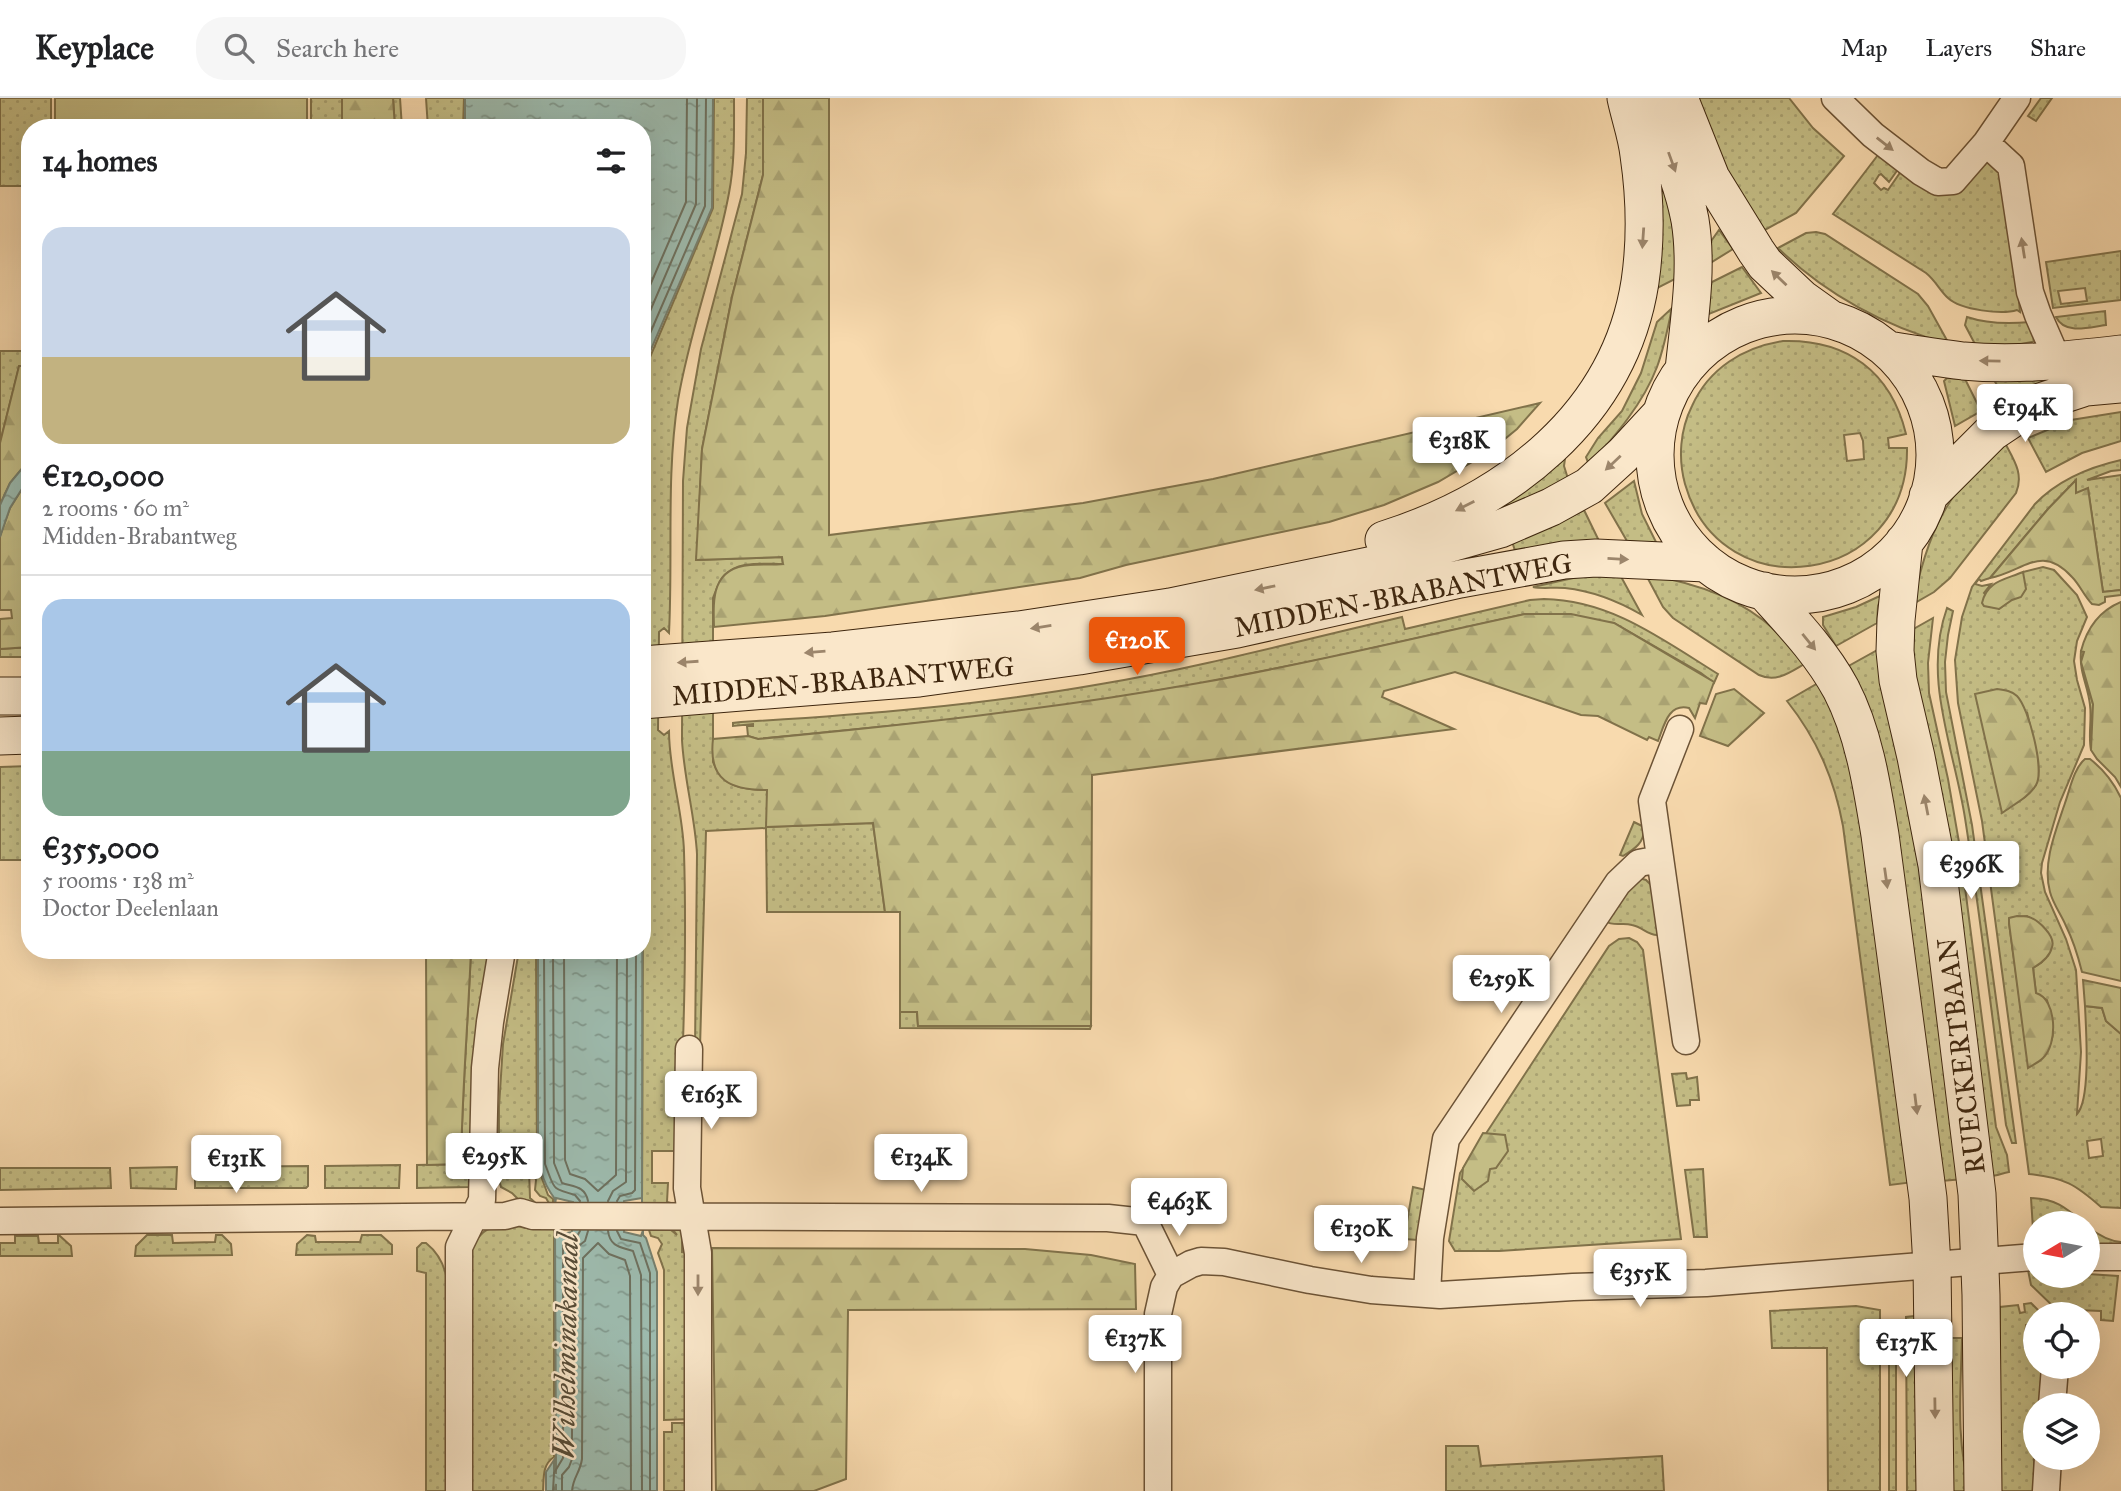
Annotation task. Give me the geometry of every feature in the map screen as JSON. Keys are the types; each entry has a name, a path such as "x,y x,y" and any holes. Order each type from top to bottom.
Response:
{"main road":[{"name":"MIDDEN-BRABANTWEG","path":"1315,577 1334,554 1395,536 1445,517 1489,494 1529,467 1564,435 1594,396 1625,340 1640,283 1644,227 1639,153 1626,98"},
{"path":"1648,98 1685,200 1690,223 1693,284 1684,370"},
{"path":"1679,98 1711,178 1765,264 1801,298 1833,320 1868,335 1888,350 1919,389 1931,424 1935,460 1928,496 1916,525 1898,551 1875,569 1840,587 1802,595 1764,591 1733,580 1706,563 1679,533 1661,495 1656,468 1656,441 1661,414 1672,387 1684,370 1713,341 1731,330 1750,322 1792,314 1833,320"},
{"path":"1888,350 1965,361 2058,361 2121,355"},
{"path":"1928,496 1992,432 2034,404 2086,387 2121,384"},
{"name":"MIDDEN-BRABANTWEG","path":"651,698 733,676 909,643 1019,631 1170,607 1373,565 1500,529 1551,507 1589,486 1623,455 1661,414"},
{"name":"RUECKERTBAAN","path":"1904,542 1896,620 1898,680 1916,757 1940,886 1977,1194 1983,1491"},
{"name":"MIDDEN-BRABANTWEG","path":"651,666 733,676 919,678 1153,645 1312,614 1460,579 1564,559 1706,563"},
{"name":"RUECKERTBAAN","path":"1764,591 1817,651 1841,690 1857,729 1871,781 1928,1198 1933,1266 1935,1491"},
{"path":"0,696 21,695"},
{"path":"0,736 21,735"}],"street":[{"path":"1835,98 1873,135 1938,182 1953,181 1986,143 2017,98"},
{"path":"1986,143 2011,166 2030,292 2058,361"},
{"path":"1680,729 1652,801 1686,1041"},
{"path":"1427,1294 1430,1238 1446,1139 1618,883 1639,863 1660,859"},
{"path":"459,1491 459,1247 482,1200 485,1068 500,959"},
{"path":"689,1049 687,1188 698,1253 698,1491"},
{"path":"0,1221 473,1217 505,1216 520,1212 533,1216 571,1217 1108,1217 1145,1222 1171,1275"},
{"path":"2100,1257 2121,1257"},
{"path":"1158,1491 1158,1314 1164,1286 1171,1275 1201,1261 1224,1262 1347,1286 1427,1294 1706,1283 2023,1258"},
{"path":"2046,1491 2047,1470"}],"green space":[{"path":"0,98 51,98 51,119 21,119 21,186 0,186"},
{"path":"55,98 307,98 307,119 55,119"},
{"path":"311,98 342,98 342,119 311,119"},
{"path":"342,98 393,98 394,119 342,119"},
{"path":"393,98 400,98 401,119 394,119"},
{"path":"426,98 464,98 463,119 427,119"},
{"path":"714,98 734,98 734,146 729,193 678,400 672,458 669,633 664,628 659,632 658,730 664,735 669,731 683,837 685,889 679,1151 652,1151 652,1183 668,1183 667,1202 671,1203 671,1206 642,1204 643,959 651,959 651,355 713,208"},
{"path":"747,98 763,98 763,175 732,297 702,449 697,560 782,557 783,564 751,564 735,568 721,579 713,598 713,762 728,782 742,788 767,790 767,827 873,823 885,912 767,912 766,828 706,831 700,1048 695,1050 697,854 682,740 683,481 687,428 701,349 742,194"},
{"path":"763,98 829,98 829,535 1083,503 1213,479 1540,403 1517,429 1489,452 1438,482 1384,505 1329,522 1126,565 1080,578 825,616 714,627 717,586 728,572 750,565 783,564 782,557 696,560 702,449 732,297 763,175"},
{"path":"1690,98 1789,98 1813,128 1844,156 1796,213 1763,231 1742,204"},
{"path":"2041,98 2052,98 2036,121 2028,116"},
{"path":"1881,151 1901,165 1889,182 1879,175 1874,183 1881,190 1888,190 1904,167 1927,184 1984,160 2005,171 2027,300 2019,301 2020,312 1982,310 1954,302 1926,273 1833,214"},
{"path":"1662,169 1676,225 1677,278 1659,287 1644,300 1652,229"},
{"path":"1719,230 1733,249 1707,265 1709,244"},
{"path":"1806,233 1825,234 1918,294 1928,306 1949,344 1902,328 1858,307 1816,280 1778,248"},
{"path":"2121,251 2121,300 2053,308 2046,262","holes":["2085,288 2087,301 2061,304 2058,291"]},
{"path":"1742,267 1761,293 1704,316 1710,283"},
{"path":"1672,308 1662,353 1651,381 1628,419 1589,465 1586,457 1598,438 1622,411 1641,373 1657,322"},
{"path":"2105,311 2106,325 2085,328 2065,326 2056,317"},
{"path":"1967,317 1999,323 2030,322 2041,340 2011,346 1977,348 1965,325"},
{"path":"1783,341 1827,346 1846,353 1863,364 1889,393 1906,434 1888,438 1889,448 1907,448 1900,494 1878,530 1847,554 1810,566 1772,565 1735,552 1705,525 1685,484 1683,474 1683,434 1688,415 1699,393 1718,370 1729,362 1769,344","holes":["1860,433 1864,459 1847,461 1844,435"]},
{"path":"0,351 21,351 21,367 0,443"},
{"path":"21,366 21,470 10,483 0,505 0,443"},
{"path":"1991,375 2069,378 2006,400"},
{"path":"1947,378 1965,379 1981,411 1955,426 1944,381"},
{"path":"2121,412 2121,441 2082,453 2046,472 2028,438 2071,420"},
{"path":"2005,443 2018,473 2016,493 1950,578 1934,592 1913,604 1924,559 1942,515 1964,483"},
{"path":"1566,451 1564,466 1569,482 1489,521 1483,504"},
{"path":"2121,460 2121,470 2087,480 2121,475 2121,590 2103,592 2088,489 2076,494 2075,481 1990,578 1981,581 1979,579 1975,584 1991,584 1984,593 1999,609 2019,588 2023,572 2043,567 2054,570 2077,595 2087,617 2077,641 2074,661 2085,708 2084,745 2060,802 2041,873 2045,892 2066,939 2076,970 2081,1052 2077,1114 2086,1079 2085,1006 2102,1008 2106,1021 2121,1034 2121,1208 2101,1207 2069,1183 2029,1174 1982,821 1958,703 1955,660 1962,617 1972,587 2035,504 2064,481","holes":["2027,712 2036,752 2036,785 2025,797 2002,812","2027,916 2046,930 2042,962 2033,968 2036,993 2047,1000 2053,1031 2050,1044 2029,1067 2010,918","2101,1139 2103,1156 2089,1158 2087,1141"]},
{"path":"2076,480 2076,493 2088,488 2103,592 2121,590 2121,595 2105,597 2105,602 2099,605 2092,604 2072,577 2051,562 2032,562 1990,578 2048,509"},
{"path":"1634,481 1642,514 1657,544 1627,541 1605,503"},
{"path":"21,490 21,648 0,649 0,619 12,618 11,610 0,610 0,536 10,508"},
{"path":"1584,510 1600,543 1515,551 1512,541"},
{"path":"2023,572 2026,589 2021,597 1999,609 1984,606 1984,596 1992,586"},
{"path":"1619,573 1642,615 1595,594 1565,588 1533,587 1591,574"},
{"path":"1646,575 1699,587 1748,609 1780,635 1806,663 1778,677 1759,675 1673,618 1663,607"},
{"path":"1882,595 1877,623 1836,646 1823,625 1823,617 1856,607"},
{"path":"1544,599 1592,606 1636,624 1718,674 1714,683 1614,623 1525,614 1203,683 989,716 758,739 748,736 747,726 753,724 733,726 733,723 741,722 921,708 1056,691 1177,670 1402,617 1405,629"},
{"path":"2121,602 2121,787 2091,750 2093,704 2081,662 2084,652 2081,651 2095,621 2106,610"},
{"path":"1947,608 1953,611 1945,662 1946,692 1972,825 2016,1143 2012,1143 2006,1125 1965,818 1939,687 1940,634"},
{"path":"1525,614 1571,614 1614,623 1714,682 1706,704 1700,703 1695,718 1689,708 1676,709 1668,717 1658,741 1649,737 1647,740 1598,716 1581,715 1455,672 1384,691 1382,697 1454,729 1092,775 1091,1026 918,1026 917,1012 900,1012 900,912 885,912 873,823 766,827 767,790 733,785 718,774 714,765 713,739 748,736 758,739 813,734 1089,701 1281,667"},
{"path":"1933,618 1928,663 1929,693 1960,848 1960,860 1953,869 1918,705 1910,631"},
{"path":"21,648 21,657 0,657 0,649"},
{"path":"1881,648 1903,754 1964,1179 1941,1181 1845,668"},
{"path":"2081,662 2093,704 2091,750 2091,716"},
{"path":"1820,682 1850,755 1914,1182 1890,1185 1843,826 1835,792 1823,760 1787,701"},
{"path":"1734,689 1764,713 1728,746 1700,736 1716,694"},
{"path":"1997,689 2013,693 2022,703 2039,767 2033,789 2002,813 1975,694"},
{"path":"2085,759 2090,759 2104,772 2121,798 2121,981 2082,972 2071,937 2051,896 2048,881 2054,835 2073,779"},
{"path":"21,766 21,860 0,860 0,767"},
{"path":"1634,822 1644,827 1643,837 1635,848 1623,856 1620,855"},
{"path":"1960,871 1963,872 1996,1127 2007,1155 2009,1172 1993,1176 1990,1176 1956,877"},
{"path":"1639,878 1651,885 1658,935 1632,925 1605,921 1630,884"},
{"path":"2017,916 2037,921 2049,933 2053,943 2047,957 2033,968 2036,993 2043,997 2051,1013 2051,1043 2043,1058 2028,1068 2009,923 2009,918"},
{"path":"1629,938 1637,942 1643,950 1681,1239 1499,1251 1455,1251 1449,1241 1460,1173 1609,946 1619,939"},
{"path":"426,959 471,959 461,1164 427,1165"},
{"path":"471,959 491,959 469,1187 417,1188 417,1165 461,1164"},
{"path":"517,959 536,959 537,1165 548,1195 553,1199 553,1204 550,1205 546,1198 535,1190 536,1180 531,1166 530,1198 539,1206 521,1202 501,1187 499,1107 503,1044"},
{"path":"2083,980 2121,988 2121,1034 2106,1021 2102,1008 2085,1006"},
{"path":"900,1012 917,1012 918,1026 1091,1026 1090,1029 900,1028"},
{"path":"1686,1073 1687,1079 1697,1077 1699,1100 1690,1100 1690,1105 1677,1106 1672,1074"},
{"path":"1483,1133 1505,1135 1508,1151 1496,1168 1490,1169 1488,1181 1474,1191 1462,1179 1463,1168"},
{"path":"400,1165 399,1188 325,1188 325,1166"},
{"path":"308,1166 306,1188 195,1188 195,1167"},
{"path":"177,1167 176,1189 131,1188 130,1168"},
{"path":"0,1168 110,1168 111,1188 0,1190"},
{"path":"1703,1169 1707,1237 1694,1237 1685,1170"},
{"path":"1413,1187 1426,1190 1418,1240 1404,1239"},
{"path":"2031,1198 2047,1200 2069,1211 2032,1211"},
{"path":"518,1226 554,1229 554,1457 546,1468 543,1491 471,1491 471,1249 480,1235 490,1228"},
{"path":"672,1229 682,1229 682,1252 691,1253 692,1419 664,1420 664,1270 658,1253 662,1244 658,1238 651,1236 649,1230 671,1230 677,1235"},
{"path":"147,1235 172,1235 173,1243 215,1242 216,1235 222,1235 231,1244 232,1255 135,1256 136,1246"},
{"path":"307,1235 315,1236 316,1242 360,1242 362,1235 381,1235 392,1245 392,1254 296,1255 297,1244"},
{"path":"2100,1235 2121,1242 2121,1246 2100,1246"},
{"path":"15,1236 38,1236 39,1243 58,1243 60,1236 71,1246 72,1256 0,1256 0,1243 15,1243"},
{"path":"426,1243 436,1253 446,1275 446,1491 426,1491 426,1273 417,1271 417,1248"},
{"path":"712,1248 1025,1249 1091,1255 1135,1264 1136,1309 848,1310 846,1479 814,1491 716,1491"},
{"path":"2100,1275 2118,1276 2113,1321 2101,1320 2100,1302 2049,1302 2034,1288 2100,1288"},
{"path":"2018,1305 2020,1313 2023,1312 2023,1379 2043,1379 2042,1393 2023,1393 2023,1470 2034,1470 2034,1491 1998,1491 2000,1307"},
{"path":"1856,1306 1880,1310 1880,1491 1828,1491 1827,1348 1772,1348 1770,1311"},
{"path":"1923,1315 1923,1491 1907,1491 1906,1317"},
{"path":"1896,1335 1896,1491 1889,1491 1889,1336"},
{"path":"1949,1338 1962,1338 1961,1435 1971,1491 1949,1491"},
{"path":"672,1423 691,1423 691,1491 664,1491 664,1432 672,1432"},
{"path":"1446,1446 1478,1446 1481,1466 1662,1456 1664,1491 1446,1491"}],"water":[{"path":"465,98 713,98 712,208 651,349 651,119 465,119"},
{"path":"21,470 21,490 10,508 0,537 0,505 10,483"},
{"name":"Wilhelminakanaal","path":"538,959 642,959 642,1198 624,1201 624,1232 641,1236 643,1230 657,1272 657,1491 556,1491 556,1484 554,1491 546,1491 546,1472 554,1460 556,1473 555,1229 556,1235 572,1232 573,1202 556,1198 555,1205 555,1199 541,1172 538,1141"}]}
